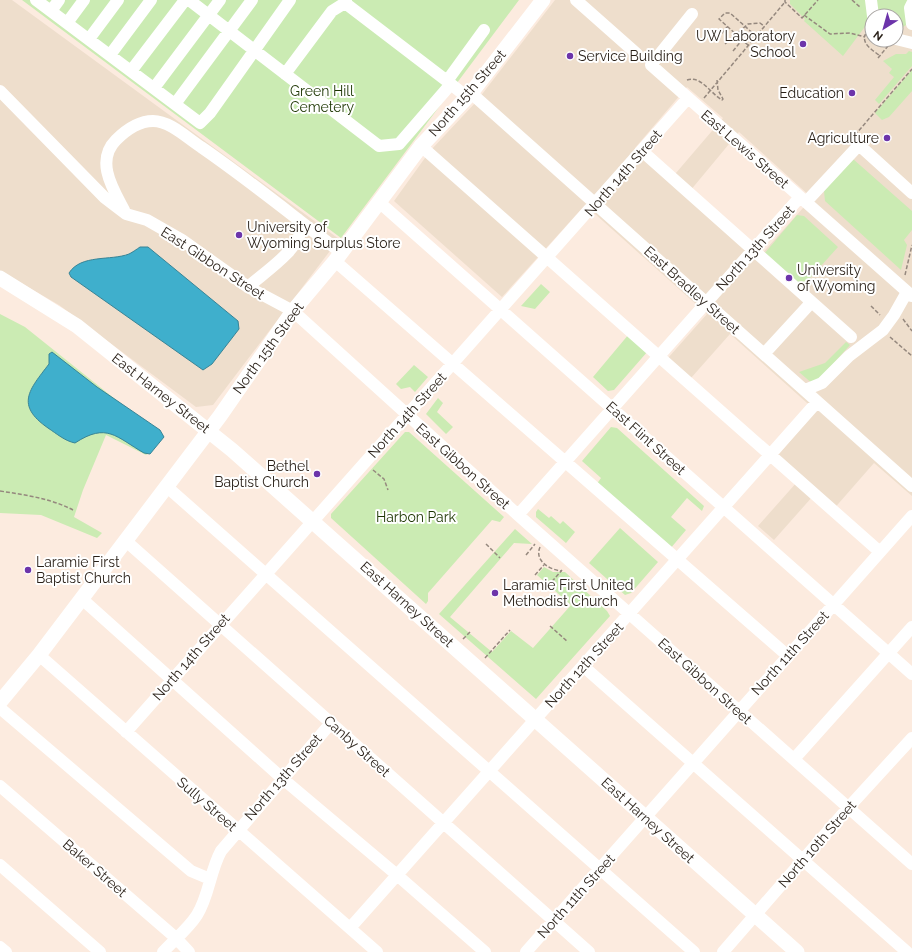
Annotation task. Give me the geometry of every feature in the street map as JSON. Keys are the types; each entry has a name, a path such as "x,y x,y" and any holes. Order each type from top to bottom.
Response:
{"main road":[{"name":"North 15th Street","path":"0,702 39,655 126,541 209,430 293,311 338,257 421,146 469,95 543,0"},
{"name":"East Harney Street","path":"0,278 76,326 209,430 797,952"}],"street":[{"path":"36,0 200,123 210,113 253,50 290,0"},
{"path":"51,11 59,0"},
{"path":"67,23 84,0"},
{"path":"89,39 118,0"},
{"path":"110,55 150,0"},
{"path":"131,71 185,0"},
{"path":"189,0 379,146 399,144 449,83 484,30"},
{"path":"154,88 220,0"},
{"path":"175,104 252,0"},
{"path":"576,0 637,54"},
{"path":"285,74 332,11 345,1"},
{"name":"East Bradley Street","path":"345,1 449,83 469,95 596,204 912,486"},
{"path":"912,4 910,8 912,24"},
{"name":"East Lewis Street","path":"692,14 651,65 907,292"},
{"name":"East Gibbon Street","path":"0,91 105,198 126,214 147,220 182,240 248,287 293,311 629,614 848,808 909,857"},
{"name":"North 14th Street","path":"126,732 220,624 596,204 688,98"},
{"path":"126,214 106,169 108,155 113,143 134,126 154,121 165,124 247,178 298,219 453,364 788,656"},
{"path":"859,145 912,193"},
{"name":"North 13th Street","path":"518,515 753,250 859,145"},
{"path":"421,146 548,257 769,456 880,552"},
{"path":"642,151 851,337"},
{"name":"East Flint Street","path":"380,202 912,674"},
{"path":"248,287 262,274 280,262 296,242 301,229 298,219"},
{"path":"804,390 822,383 849,356 883,330 897,311 907,292"},
{"path":"764,354 808,306"},
{"name":"North 12th Street","path":"350,928 817,402"},
{"path":"166,486 694,952"},
{"name":"North 11th Street","path":"526,952 912,516"},
{"name":"Canby Street","path":"126,541 589,952"},
{"path":"82,599 283,779 397,875 485,952"},
{"path":"794,760 912,627"},
{"name":"Sully Street","path":"39,655 377,952"},
{"path":"582,666 907,952"},
{"path":"0,708 191,871 210,879"},
{"name":"North 13th Street","path":"162,952 190,925 198,914 214,863 237,830 331,723"},
{"name":"North 10th Street","path":"723,952 848,808 912,738"},
{"name":"Baker Street","path":"0,786 176,938 190,952"},
{"path":"0,865 100,952"},
{"path":"0,947 6,952"}],"path":[{"path":"705,96 785,1 802,18 818,0"},
{"path":"852,0 860,7"},
{"path":"748,45 720,19 728,12 756,36"},
{"path":"804,15 830,34 850,33 864,37"},
{"path":"725,44 735,33 748,24 760,23 764,26"},
{"path":"718,38 728,26"},
{"path":"733,51 743,40"},
{"path":"869,48 879,57 884,51"},
{"path":"859,145 855,135 912,68"},
{"path":"687,80 693,79 698,81 710,89 720,99 723,99 718,90 717,80"},
{"path":"907,292 907,258 912,246"},
{"path":"897,311 912,331"},
{"path":"883,330 912,356"},
{"path":"364,463 384,480 388,490"},
{"path":"0,491 33,496 63,505 73,510"},
{"path":"526,555 544,538"},
{"path":"544,538 538,549 544,565 562,571"},
{"path":"486,544 500,558"},
{"path":"548,586 570,561"},
{"path":"535,575 544,565"},
{"path":"550,626 568,642"},
{"path":"487,656 510,630"}],"shaded area":[{"path":"0,0 12,0 339,239 213,405 196,407 59,305 0,271"},
{"name":"University of Wyoming","path":"555,0 912,0 912,496 874,463 832,511 813,496 774,540 758,526 797,482 773,461 816,411 730,334 691,378 668,358 707,314 585,205 502,297 394,201 430,151 476,102","holes":["687,87 723,118 670,180 635,148","739,132 812,198 757,259 690,191"]}],"green space":[{"name":"Green Hill Cemetery","path":"22,0 519,0 341,238"},
{"path":"790,0 867,0 868,8 864,8 864,28 843,56 804,21 805,19 790,4"},
{"path":"875,0 907,0 906,25 904,26 904,8 876,8"},
{"path":"909,51 912,52 912,66 879,104 875,100 894,77 889,73 892,69 883,61 896,54 906,54"},
{"path":"912,70 912,91 889,117 882,120 875,113"},
{"path":"853,159 912,211 912,230 904,240 907,245 901,270 825,201 824,191"},
{"path":"797,215 804,216 838,247 802,287 764,254"},
{"path":"541,284 550,292 535,309 521,306"},
{"path":"0,314 25,327 160,435 153,450 146,455 106,435 83,490 74,517 102,533 97,538 41,515 0,513"},
{"path":"629,334 648,351 614,390 608,391 593,377"},
{"path":"846,342 850,345 814,385 799,372 825,363"},
{"path":"414,365 428,377 415,392 410,387 401,389 396,384"},
{"path":"438,398 443,403 437,412 453,427 446,434 426,414"},
{"path":"611,427 617,428 704,506 702,511 687,498 671,517 686,530 670,549 596,485 601,478 582,461"},
{"name":"Harbon Park","path":"405,432 409,432 504,517 500,522 492,520 428,593 428,601 426,604 331,518 331,514"},
{"path":"538,509 549,518 551,516 560,524 563,521 575,532 566,543 536,517 536,512"},
{"path":"620,528 658,562 631,593 625,595 589,563"},
{"path":"515,529 532,544 514,543 450,617 492,652 511,631 533,648 571,605 537,575 544,567 553,572 565,572 607,611 610,616 536,699 439,614"}],"water":[{"path":"140,247 148,247 238,321 239,329 212,364 203,370 71,277 69,273 74,267 89,260 122,256 129,254"},
{"path":"52,352 97,387 160,430 164,437 150,454 144,453 111,434 95,433 75,443 71,442 58,435 38,420 31,412 29,397 31,390 49,364 49,354"}],"place":[{"name":"UW Laboratory School","path":"803,44"},
{"name":"Service Building","path":"570,56"},
{"name":"Education","path":"852,93"},
{"name":"Agriculture","path":"887,138"},
{"name":"University of Wyoming Surplus Store","path":"239,235"},
{"name":"University of Wyoming","path":"789,278"},
{"name":"Bethel Baptist Church","path":"317,474"},
{"name":"Laramie First Baptist Church","path":"28,570"},
{"name":"Laramie First United Methodist Church","path":"495,593"}]}
